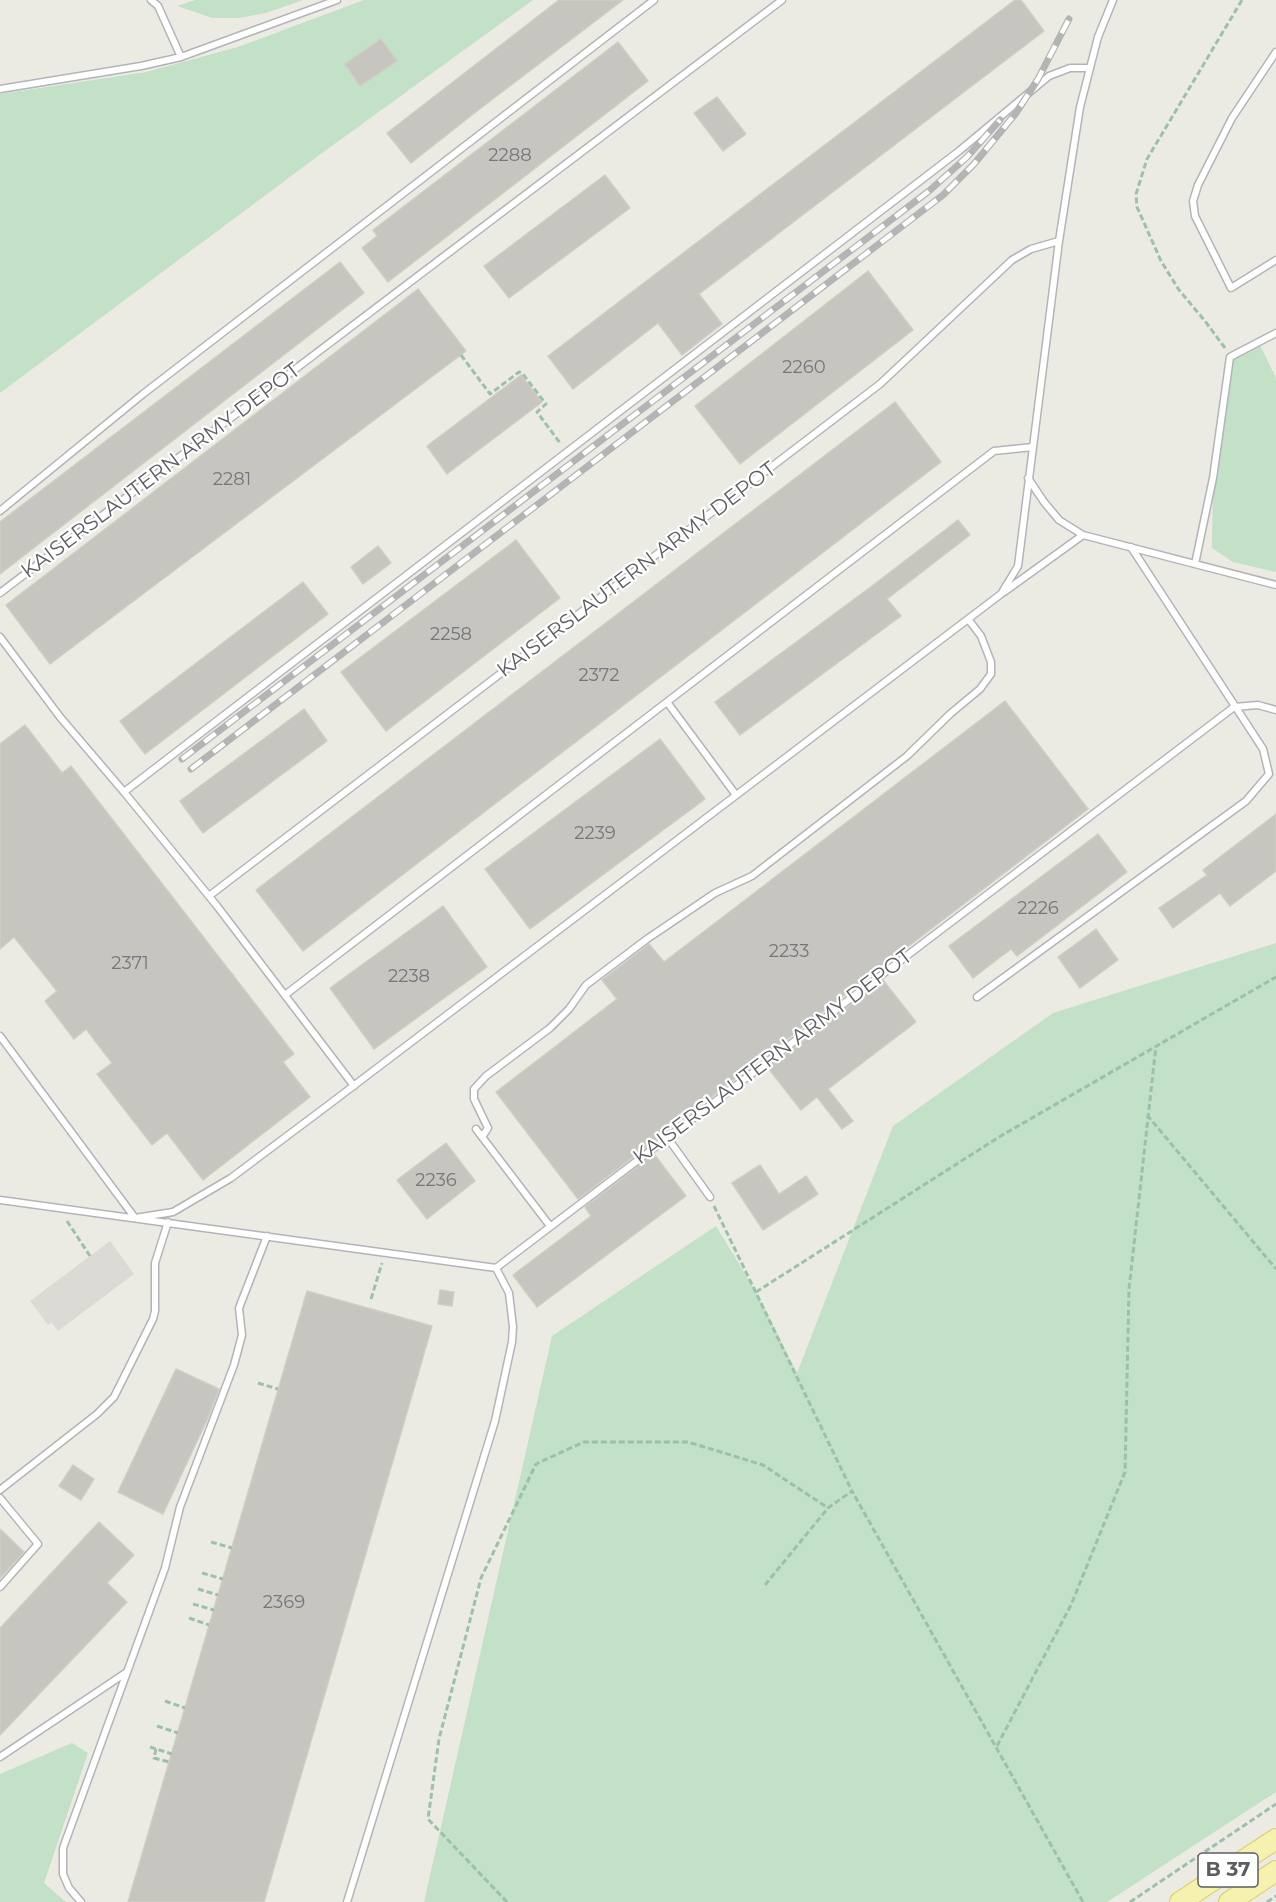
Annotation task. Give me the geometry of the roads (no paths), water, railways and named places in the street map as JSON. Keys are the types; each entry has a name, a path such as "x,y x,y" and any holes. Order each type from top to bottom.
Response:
{"main road":[{"name":"B 37","path":"1180,1902 1276,1839"},
{"name":"B 37","path":"1229,1902 1276,1871"}],"lane":[{"path":"151,0 158,6 181,57"},
{"path":"0,89 141,66 181,57 337,0"},
{"path":"0,511 143,394 654,0"},
{"name":"KAISERSLAUTERN ARMY DEPOT","path":"0,593 782,0"},
{"path":"1001,594 1018,566 1059,241 1080,107 1098,37 1113,0"},
{"path":"1276,52 1232,118 1198,185 1193,201 1196,216 1231,288 1276,260"},
{"path":"124,792 959,151 1049,76 1070,68 1089,68"},
{"name":"KAISERSLAUTERN ARMY DEPOT","path":"209,897 880,384 1012,260 1030,249 1059,241"},
{"path":"1195,564 1213,478 1230,357 1276,333"},
{"path":"285,995 994,452 1033,447"},
{"path":"1028,478 1059,520 1083,535 1276,585"},
{"path":"135,1218 173,1212 231,1178 1001,594 1083,535"},
{"path":"977,997 1246,801 1269,774 1263,749 1131,548"},
{"path":"482,1137 488,1128 474,1099 474,1089 486,1076 550,1028 586,985 647,939 715,893 752,876 907,756 950,714 980,689 991,674 991,662 981,636 968,619"},
{"path":"0,637 60,717 209,897 354,1086"},
{"path":"667,702 736,795"},
{"path":"1234,707 1258,705 1276,710"},
{"name":"KAISERSLAUTERN ARMY DEPOT","path":"496,1268 1234,707"},
{"path":"0,1036 135,1218"},
{"path":"476,1129 550,1226"},
{"path":"668,1137 710,1197"},
{"path":"0,1200 496,1268 509,1293 513,1320 512,1342 497,1411 346,1902"},
{"path":"0,1490 97,1414 114,1397 153,1319 155,1263 168,1222"},
{"path":"81,1902 69,1888 63,1874 63,1848 165,1568 180,1507 234,1365 242,1335 239,1308 267,1236"},
{"path":"0,1497 38,1544 0,1587"},
{"path":"0,1756 127,1672"}],"railway":[{"path":"191,769 943,195 974,164 1016,113 1038,79 1069,19"},
{"path":"182,759 929,191 967,157 1000,120"}]}
